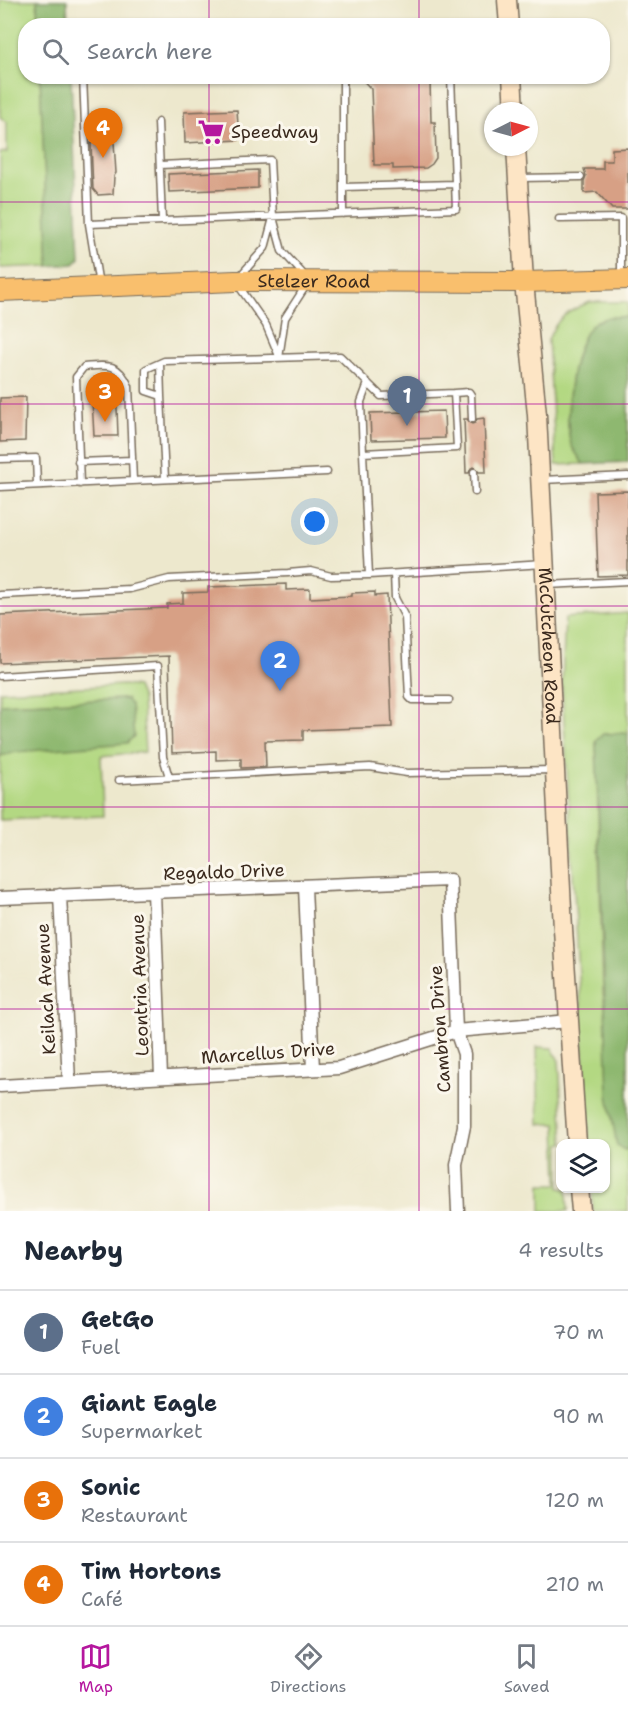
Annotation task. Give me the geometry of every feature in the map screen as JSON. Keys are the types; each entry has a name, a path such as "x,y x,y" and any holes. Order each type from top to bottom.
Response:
{"main road":[{"path":"507,0 508,18"},
{"path":"512,84 513,102"},
{"name":"McCutcheon Road","path":"517,156 524,282 537,415 577,1139"},
{"name":"Stelzer Road","path":"0,291 235,281 524,282 625,279"},
{"path":"579,1193 580,1211"}],"street":[{"name":"Regaldo Drive","path":"0,898 450,880"},
{"name":"Cambron Drive","path":"450,880 456,1031 464,1054 464,1126 456,1165 458,1211"},
{"path":"305,887 313,1069"},
{"name":"Leontria Avenue","path":"154,892 161,1077"},
{"name":"Keilach Avenue","path":"60,895 69,1082"},
{"name":"Marcellus Drive","path":"0,1086 339,1068 456,1031 569,1022"}],"lane":[{"path":"83,84 89,224 99,286"},
{"path":"343,84 343,214"},
{"path":"89,224 456,209 452,84"},
{"path":"158,122 162,221"},
{"path":"160,165 270,160 273,217 282,251 309,281 285,318 279,358"},
{"path":"518,178 581,177"},
{"path":"343,187 455,184"},
{"path":"273,217 265,248 235,281 266,325 279,358"},
{"path":"559,219 621,218 625,279"},
{"path":"161,396 146,391 146,369 164,361 340,356 381,396 469,392 472,419"},
{"path":"160,363 165,479"},
{"path":"80,484 76,377 84,367 96,366 113,366 123,374 129,386 132,481"},
{"path":"368,383 361,402 369,575"},
{"path":"363,453 457,448 454,393"},
{"path":"0,459 36,458 37,485"},
{"path":"78,462 132,460"},
{"path":"0,487 327,472"},
{"path":"474,472 475,492"},
{"path":"540,481 628,476"},
{"path":"0,596 130,589 169,579 311,572 331,576 369,575 545,564"},
{"path":"394,573 395,598 405,617 409,697 449,700"},
{"path":"546,585 628,581"},
{"path":"0,676 158,666 163,757 169,777"},
{"path":"119,780 370,767 407,773 556,770"}],"green space":[{"path":"0,0 37,0 38,18 18,18 18,84 40,84 49,266 0,268 0,153 7,152 7,122 0,117"},
{"path":"37,0 67,0 68,18 38,18"},
{"path":"40,84 71,84 79,258 74,264 49,266"},
{"path":"590,302 628,302 628,317 608,318 596,322 587,330 580,343 571,379 568,416 571,444 583,464 556,465 548,340 559,320 575,308"},
{"path":"608,317 628,317 628,462 583,464 572,446 569,432 571,379 580,344 587,331 595,322"},
{"path":"628,613 628,733 603,734 596,741 603,993 625,1150 628,1149 628,1211 593,1211 592,1193 610,1193 610,1139 589,1139 562,687 565,618"},
{"path":"124,685 137,687 142,699 145,752 101,756 103,816 0,820 0,756 16,752 126,699 0,704 0,691"},
{"path":"126,699 131,705 134,736 127,743 16,752 0,756 0,704"},
{"path":"628,733 628,1149 625,1150 617,1146 608,1095 596,741 603,734"},
{"path":"537,1047 552,1048 559,1061 564,1139 556,1139 556,1124 539,1124"},
{"path":"541,1184 556,1184 556,1193 567,1193 568,1211 541,1211"}],"building":[{"path":"366,84 430,84 431,122 435,122 436,158 432,164 426,168 393,169 393,165 374,165 371,89"},
{"path":"237,110 239,140 185,143 184,112"},
{"path":"114,142 116,173 113,194 98,195 93,189 91,143"},
{"path":"628,148 628,209 612,209 597,192 584,193 586,176 584,169 603,169 603,161 612,161 612,149"},
{"name":"Speedway","path":"258,170 258,188 169,192 168,174"},
{"path":"116,380 118,436 94,436 91,381"},
{"path":"26,397 25,441 0,442 0,398"},
{"path":"444,411 445,438 371,440 370,413"},
{"path":"484,418 486,472 479,472 474,467 466,473 464,419 472,424 477,419"},
{"path":"628,491 628,575 598,576 595,492"},
{"path":"286,584 286,590 310,589 310,598 352,596 352,593 375,592 375,596 387,595 392,727 303,730 303,740 265,741 266,767 241,768 241,759 216,760 216,751 172,753 169,656 0,663 0,615 167,608 167,604 183,603 183,593 208,592 208,587"}],"place":[{"name":"Speedway","path":"211,132"},
{"name":"Tim Hortons","path":"103,158"},
{"name":"Sonic","path":"105,422"},
{"name":"GetGo","path":"407,426"},
{"name":"Giant Eagle","path":"280,691"}]}
